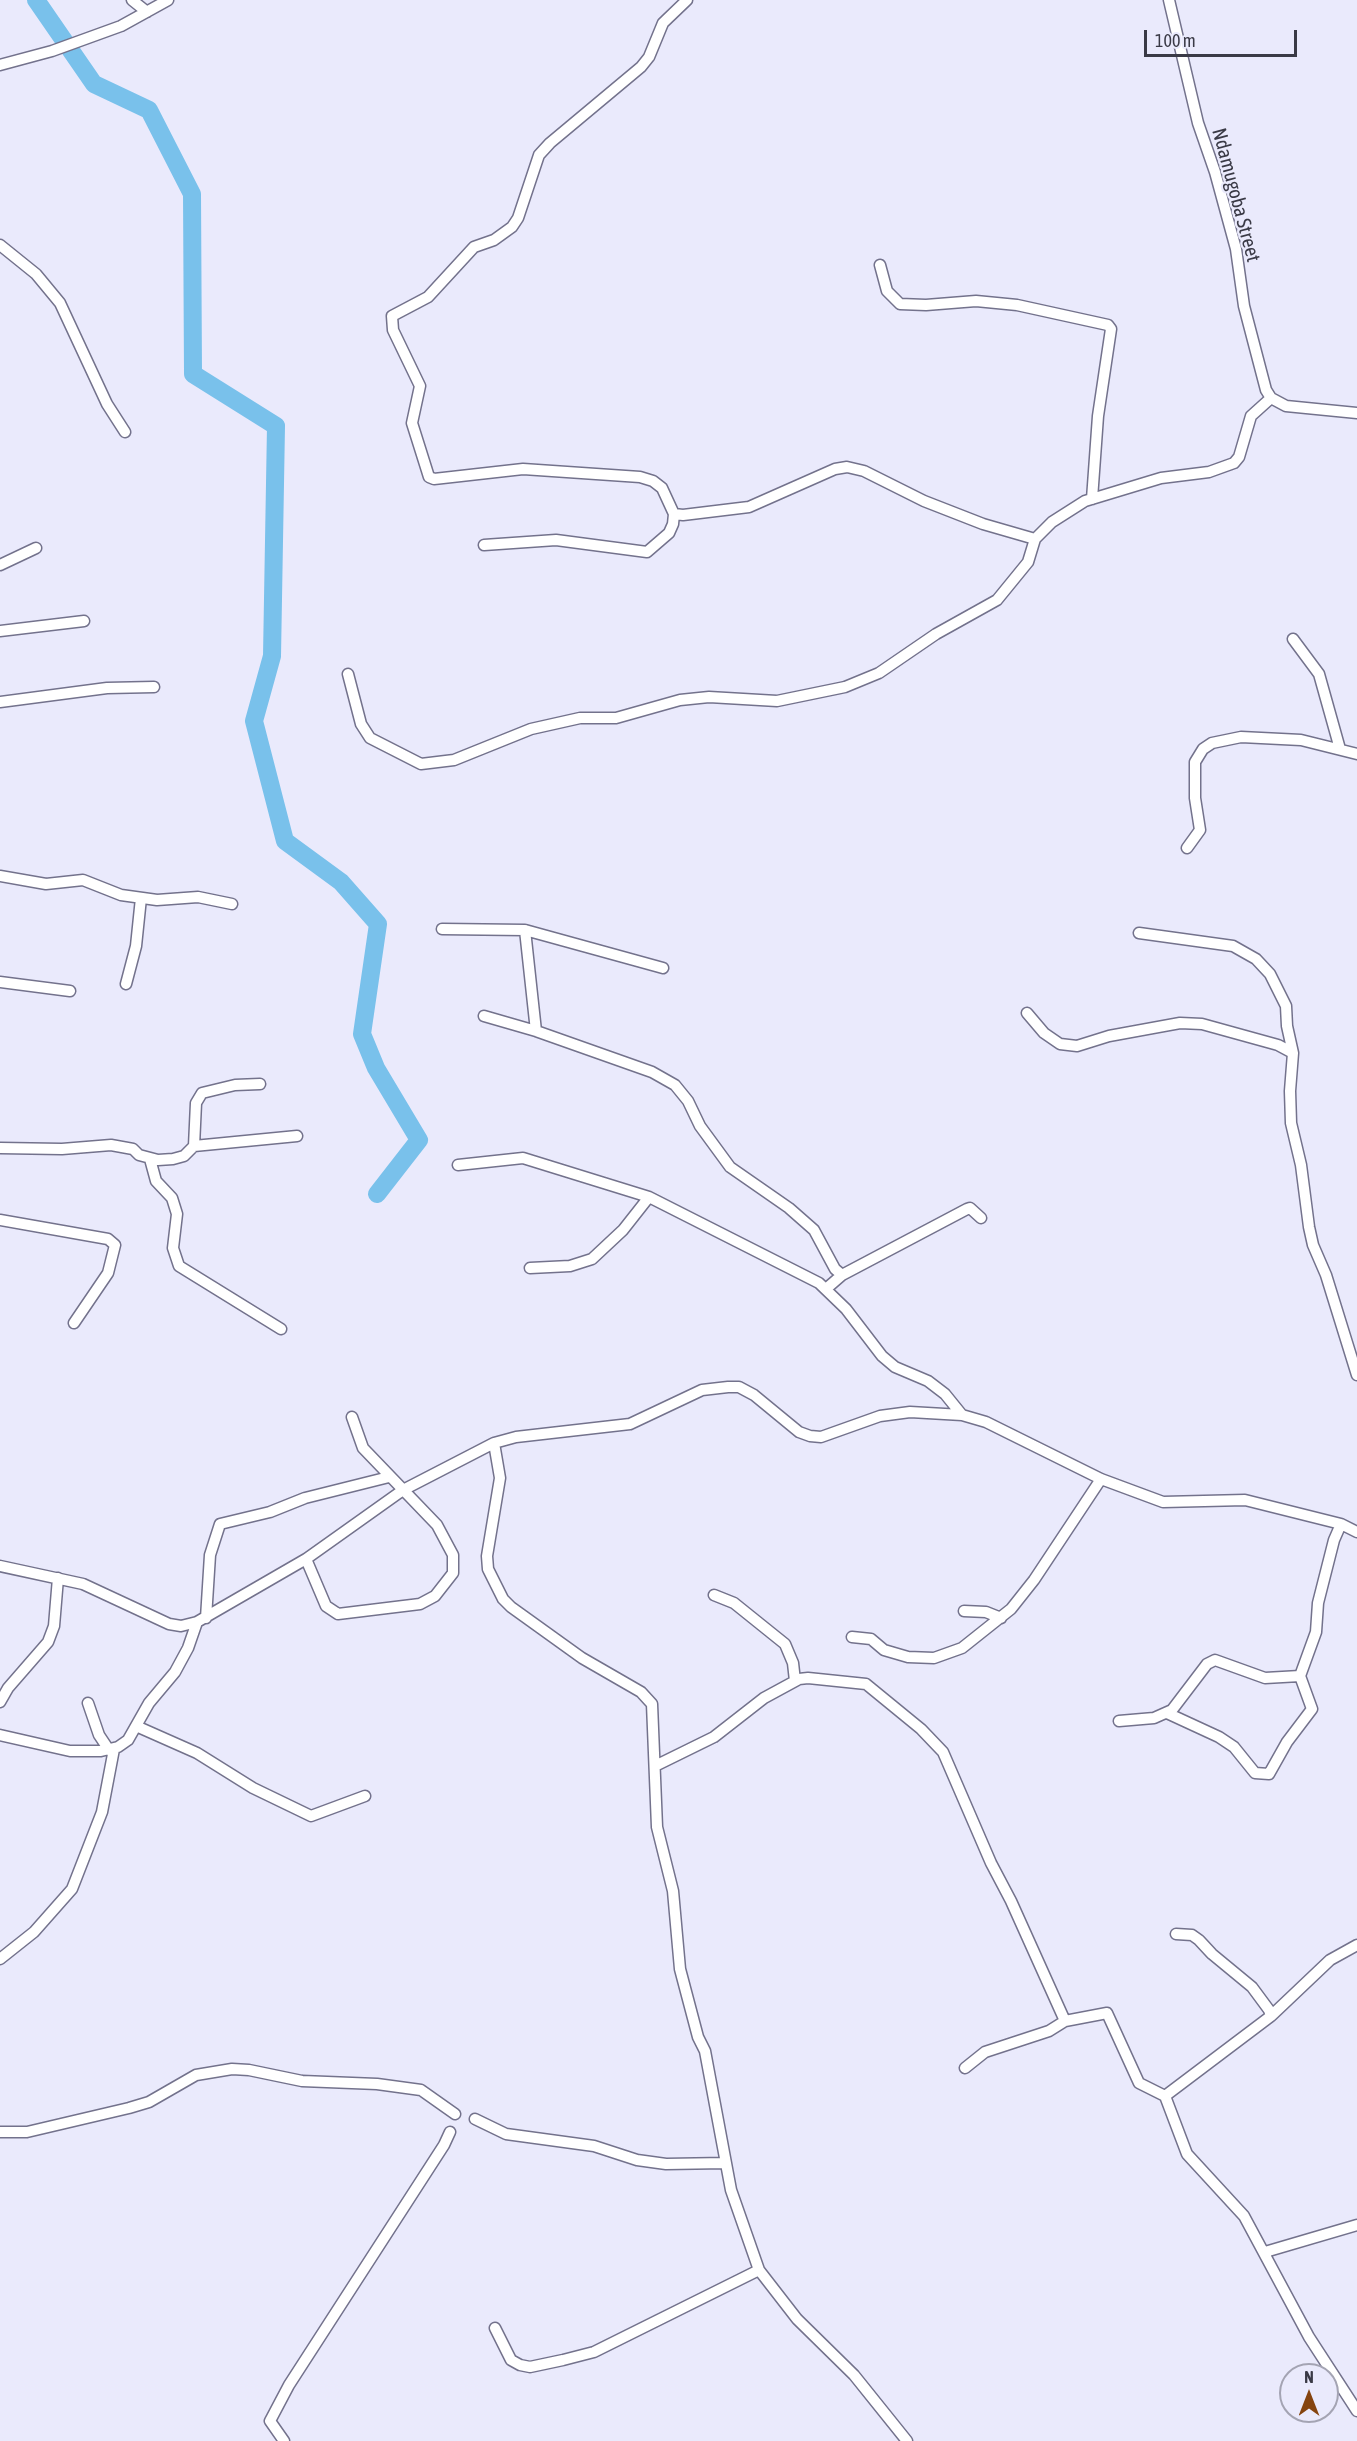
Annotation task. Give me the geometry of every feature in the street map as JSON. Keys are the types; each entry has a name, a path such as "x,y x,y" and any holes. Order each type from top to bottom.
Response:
{"street":[{"path":"132,0 147,12"},
{"path":"0,65 52,51 121,26 168,0"},
{"path":"484,545 556,540 647,552 669,533 673,524 674,514 662,488 653,481 640,477 523,469 429,477 411,423 420,386 391,321 392,316 428,297 474,247 494,240 512,227 518,218 539,155 550,142 641,67 649,57 663,23 687,0"},
{"name":"Ndamugoba Street","path":"1169,0 1198,123 1215,172 1236,249 1244,306 1259,372 1271,398"},
{"path":"0,245 36,274 60,303 107,404 125,432"},
{"path":"880,265 887,291 900,304 926,306 975,301 1017,305 1108,324 1111,329 1098,416 1092,499"},
{"path":"348,674 361,724 370,738 421,764 454,760 531,729 580,718 616,718 680,700 709,697 777,701 845,687 879,673 936,634 997,600 1028,562 1035,538 1052,522 1092,499 1161,478 1179,478 1224,468 1239,458 1251,416 1271,398 1286,406 1357,413"},
{"path":"674,514 749,507 835,469 847,467 864,471 924,501 1010,533 1035,538"},
{"path":"0,565 36,548"},
{"path":"0,632 84,621"},
{"path":"1293,639 1320,674 1340,749"},
{"path":"0,702 107,688 154,687"},
{"path":"1187,848 1200,830 1195,798 1195,762 1203,749 1212,743 1241,737 1301,740 1357,754"},
{"path":"0,876 46,884 83,880 104,890 141,898 157,900 198,897 232,904"},
{"path":"126,984 136,946 141,898"},
{"path":"442,929 525,930 663,968"},
{"path":"525,930 536,1031"},
{"path":"1139,933 1233,946 1256,959 1270,974 1286,1006 1287,1026 1293,1053 1290,1091 1291,1123 1301,1165 1309,1227 1357,1376"},
{"path":"0,981 70,991"},
{"path":"1027,1012 1044,1033 1060,1044 1077,1046 1109,1036 1180,1023 1202,1024 1278,1044 1293,1053"},
{"path":"484,1016 536,1031 663,1077 675,1085 688,1101 700,1126 730,1167 789,1208 814,1230 834,1269 842,1275"},
{"path":"194,1146 196,1104 202,1093 235,1085 260,1084"},
{"path":"0,1148 124,1146 150,1159 158,1160 184,1156 194,1146 297,1136"},
{"path":"458,1165 523,1158 649,1197 827,1288 882,1356 896,1367 928,1381 945,1394 962,1415"},
{"path":"150,1159 151,1170 156,1181 172,1198 177,1214 173,1248 179,1266 281,1329"},
{"path":"530,1268 570,1266 592,1259 623,1230 649,1197"},
{"path":"827,1288 842,1275 967,1209 970,1208 981,1218"},
{"path":"0,1220 108,1239 115,1245 111,1265 104,1281 74,1323"},
{"path":"0,1566 58,1578 105,1592 140,1612 169,1624 181,1626 201,1620 306,1559 403,1490 494,1443 516,1437 630,1425 712,1387 739,1387 754,1395 799,1432 810,1436 821,1437 880,1416 910,1412 962,1415 986,1422 1101,1479 1163,1502 1245,1500 1341,1524 1357,1532"},
{"path":"306,1559 326,1606 338,1614 420,1604 435,1596 453,1573 453,1555 437,1525 363,1448 352,1417"},
{"path":"494,1443 500,1478 487,1556 488,1569 499,1591 511,1608 650,1699 654,1710 657,1827 674,1891 680,1969 698,2037 705,2051 725,2163 759,2270 797,2319 854,2375 908,2441"},
{"path":"0,1735 70,1751 111,1749 128,1740 149,1703 182,1660 201,1620 210,1555 220,1524 270,1512 305,1498 389,1477"},
{"path":"852,1637 871,1640 884,1650 899,1655 934,1658 962,1648 1001,1618 1034,1580 1101,1479"},
{"path":"1167,1713 1219,1737 1234,1747 1255,1773 1269,1774 1287,1742 1312,1709 1300,1676 1316,1632 1318,1603 1334,1540 1341,1524"},
{"path":"0,1702 8,1688 48,1642 54,1626 58,1578"},
{"path":"714,1594 734,1604 785,1644 793,1663 795,1681"},
{"path":"964,1611 986,1612 1001,1618"},
{"path":"1119,1721 1154,1718 1167,1713 1179,1704 1208,1664 1215,1660 1265,1678 1300,1676"},
{"path":"655,1766 714,1737 764,1698 795,1681 808,1678 864,1683 939,1746 1065,2022"},
{"path":"0,1959 34,1932 72,1889 102,1812 111,1749 99,1735 88,1703"},
{"path":"136,1726 197,1753 253,1788 311,1816 365,1796"},
{"path":"1176,1934 1192,1935 1199,1940 1212,1954 1252,1987 1271,2016"},
{"path":"1165,2096 1271,2016 1330,1960 1357,1946"},
{"path":"964,2068 985,2052 1049,2031 1065,2022 1107,2013 1139,2083 1165,2096 1187,2154 1244,2216 1309,2337 1357,2411"},
{"path":"0,2132 27,2132 129,2108 149,2102 185,2080 232,2069 249,2070 302,2081 378,2084 421,2090 455,2114"},
{"path":"475,2119 506,2134 594,2146 637,2160 666,2164 725,2163"},
{"path":"284,2441 270,2421 289,2385 444,2145 450,2132"},
{"path":"1265,2252 1357,2225"},
{"path":"495,2328 511,2360 520,2365 530,2367 563,2360 594,2352 759,2270"}],"waterway":[{"path":"36,0 94,84 149,110 192,194 193,374 276,426 272,656 254,721 285,841 341,882 378,924 362,1034 376,1068 419,1140 377,1194"}]}
